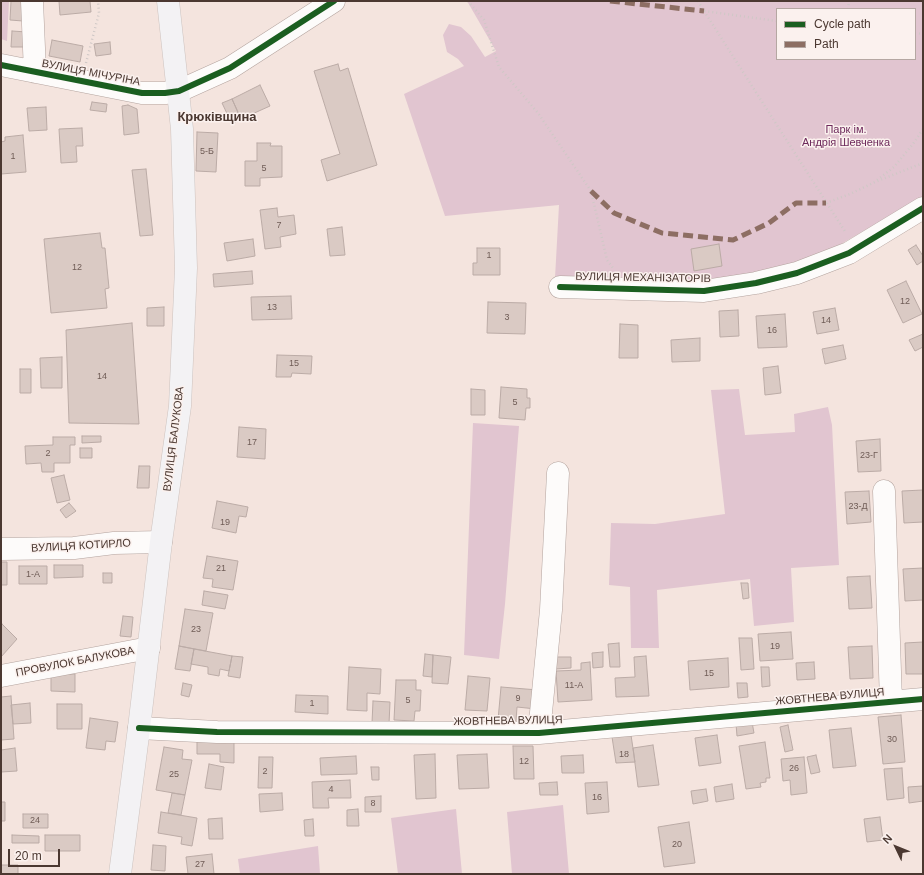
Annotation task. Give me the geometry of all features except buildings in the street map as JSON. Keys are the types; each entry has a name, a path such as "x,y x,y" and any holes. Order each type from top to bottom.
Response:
{"main road":[{"name":"ВУЛИЦЯ БАЛУКОВА","path":"120,874 161,542 180,406 186,268 182,129 168,1"}],"street":[{"path":"32,1 35,72"},
{"name":"ВУЛИЦЯ МІЧУРІНА","path":"1,66 142,93 165,93 178,91 230,68 334,1"},
{"name":"ВУЛИЦЯ МЕХАНІЗАТОРІВ","path":"560,287 704,291 756,283 797,273 849,253 923,208"},
{"path":"539,733 551,610 558,473"},
{"path":"884,491 891,702"},
{"name":"ВУЛИЦЯ КОТИРЛО","path":"1,549 74,548 114,543 161,542"},
{"name":"ПРОВУЛОК БАЛУКОВА","path":"1,676 149,648"},
{"name":"ЖОВТНЕВА ВУЛИЦЯ","path":"139,728 217,732 539,733 923,699"}],"path":[{"path":"85,68 98,13 98,1"},
{"path":"468,1 484,20 499,67 538,113 591,191 607,260 626,289"},
{"path":"698,1 856,248"},
{"path":"704,12 776,21"},
{"path":"875,182 894,166 913,144 923,129"},
{"path":"826,203 923,163"}],"green space":[{"path":"1,1 9,1 7,41 1,39"},
{"name":"Парк ім. Андрія Шевченка","path":"467,1 923,1 923,197 820,256 746,281 555,278 559,205 445,216 404,94 464,66 458,59 447,52 443,35 449,24 461,27 471,36 485,57 496,51"},
{"path":"739,389 745,435 795,432 794,414 828,407 832,425 839,565 791,568 794,622 754,626 750,579 657,590 659,648 631,648 630,587 609,585 611,523 655,524 725,514 711,390"},
{"path":"473,423 519,426 505,604 499,659 464,655"},
{"path":"563,805 569,874 512,874 507,812"},
{"path":"456,809 462,874 398,874 391,818"},
{"path":"318,846 320,874 240,874 238,859"}],"marked path":[{"path":"610,1 704,11"},
{"path":"591,191 614,213 662,233 733,240 769,223 796,203 826,203"}],"cycle path":[{"path":"1,65 142,93 165,93 179,91 230,68 334,1"},
{"path":"560,287 704,291 756,283 797,273 849,253 923,208"},
{"path":"139,728 217,732 539,733 923,699"}],"district":[{"name":"Крюківщина","path":"217,117"}]}
